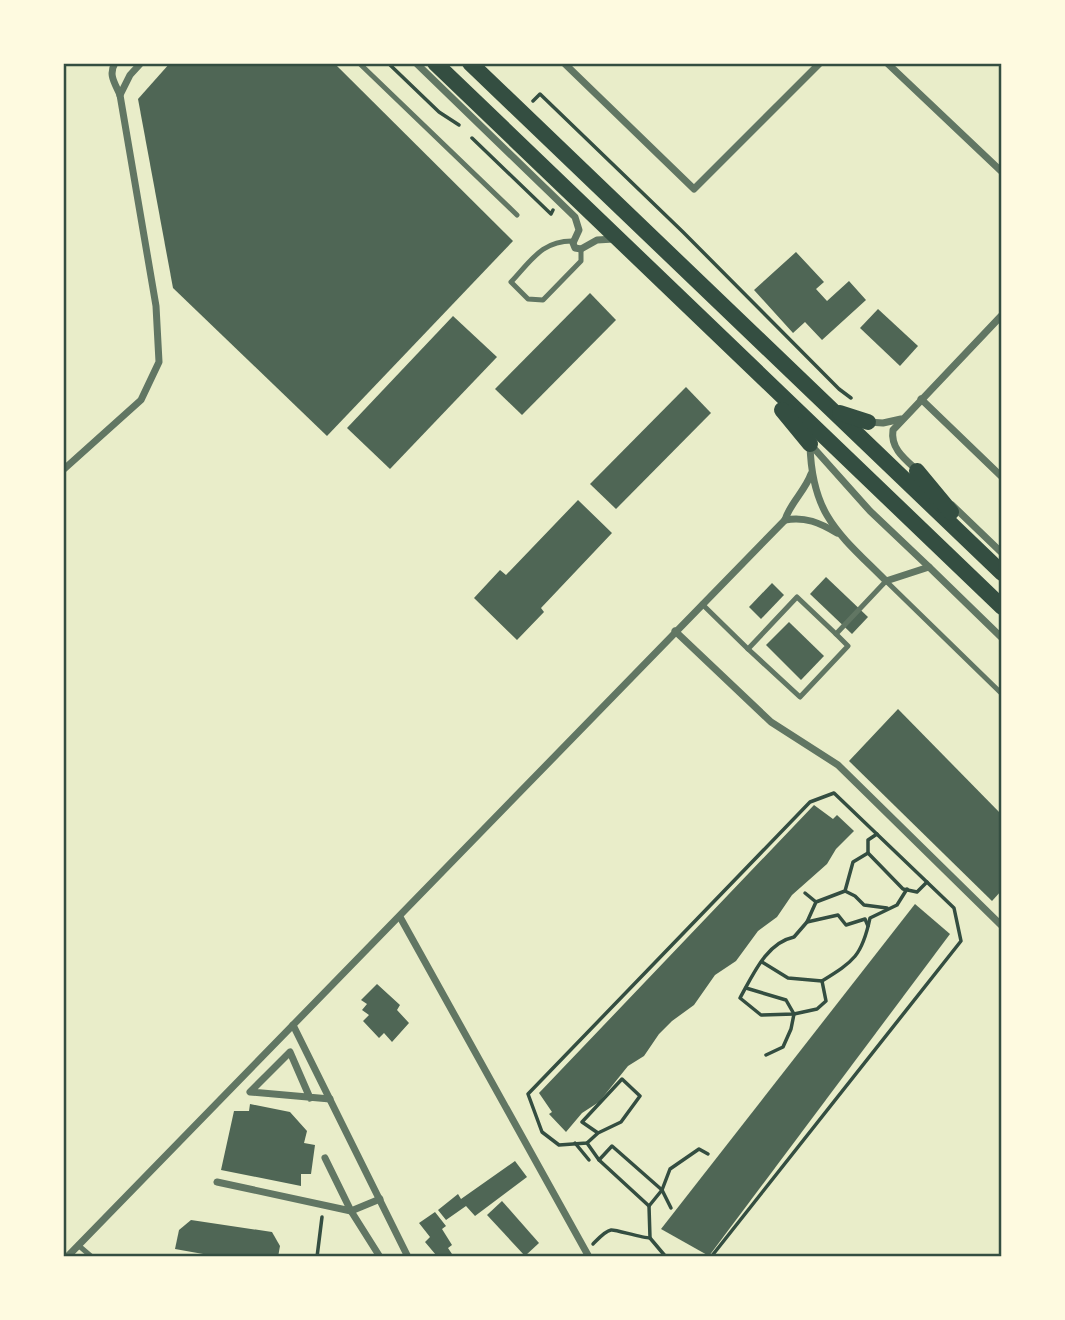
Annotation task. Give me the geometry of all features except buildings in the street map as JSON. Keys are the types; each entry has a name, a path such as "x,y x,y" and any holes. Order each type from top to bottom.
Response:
{"highway":[{"path":"435,63 1002,607"},
{"path":"470,63 830,407 1000,565"},
{"path":"681,299 718,345 785,413 810,444"},
{"path":"830,407 850,418 868,422"},
{"path":"917,471 1000,565"}],"street":[{"path":"63,470 141,400 159,362 156,306 120,94 112,78 111,69 115,63"},
{"path":"120,94 130,75 141,63"},
{"path":"416,63 575,217 579,230 573,241 575,248 581,249 597,240 618,239"},
{"path":"564,63 694,189 820,63"},
{"path":"887,63 1002,172"},
{"path":"917,471 894,446 893,430 1002,315"},
{"path":"921,399 1002,477"},
{"path":"868,422 883,423 902,419"},
{"path":"810,444 811,474 818,498 838,534"},
{"path":"810,444 861,501 1002,638"},
{"path":"67,1257 785,520 788,510 811,474"},
{"path":"785,520 805,518 822,524 838,534 886,581 929,567"},
{"path":"675,631 771,722 838,765 1002,926"},
{"path":"400,917 587,1254"},
{"path":"293,1025 408,1257"},
{"path":"310,1098 290,1052 250,1093 330,1100"},
{"path":"324,1158 351,1211 380,1257"},
{"path":"217,1182 351,1211 380,1199"}],"lane":[{"path":"359,63 517,215"},
{"path":"573,241 547,245 511,282 528,299 543,300 581,261 581,249"},
{"path":"836,634 886,581 1002,694"},
{"path":"701,604 748,649 800,697 848,646 797,597 748,649"},
{"path":"78,1245 92,1257"}],"path":[{"path":"388,63 439,112 457,123 551,214 554,211 489,148"},
{"path":"540,94 683,232 839,389 861,406"},
{"path":"598,1133 582,1122 622,1079 640,1096 621,1122 598,1133 587,1143 559,1145 542,1132 528,1094 810,802 834,793 954,908 961,941 711,1257"},
{"path":"877,834 868,840 868,853 903,889 917,892 927,882"},
{"path":"845,891 853,862 868,853"},
{"path":"762,962 788,978 822,981 846,966 864,946 870,918 897,905 907,889"},
{"path":"822,981 825,1001 817,1009 794,1014 761,1015 740,998 762,962 781,940 794,937 807,922 816,902 845,891 864,905 890,909"},
{"path":"805,893 816,902"},
{"path":"807,922 838,915 846,925 865,919 868,927"},
{"path":"746,988 786,1000 794,1014 783,1047 766,1055"},
{"path":"575,1143 589,1160"},
{"path":"587,1143 599,1160 649,1206"},
{"path":"599,1160 611,1146 662,1189 671,1208"},
{"path":"666,1257 650,1238 649,1206 662,1189 670,1169 699,1150 708,1154"},
{"path":"317,1257 323,1205"},
{"path":"587,1254 608,1230 615,1229 636,1237 650,1238"}]}
